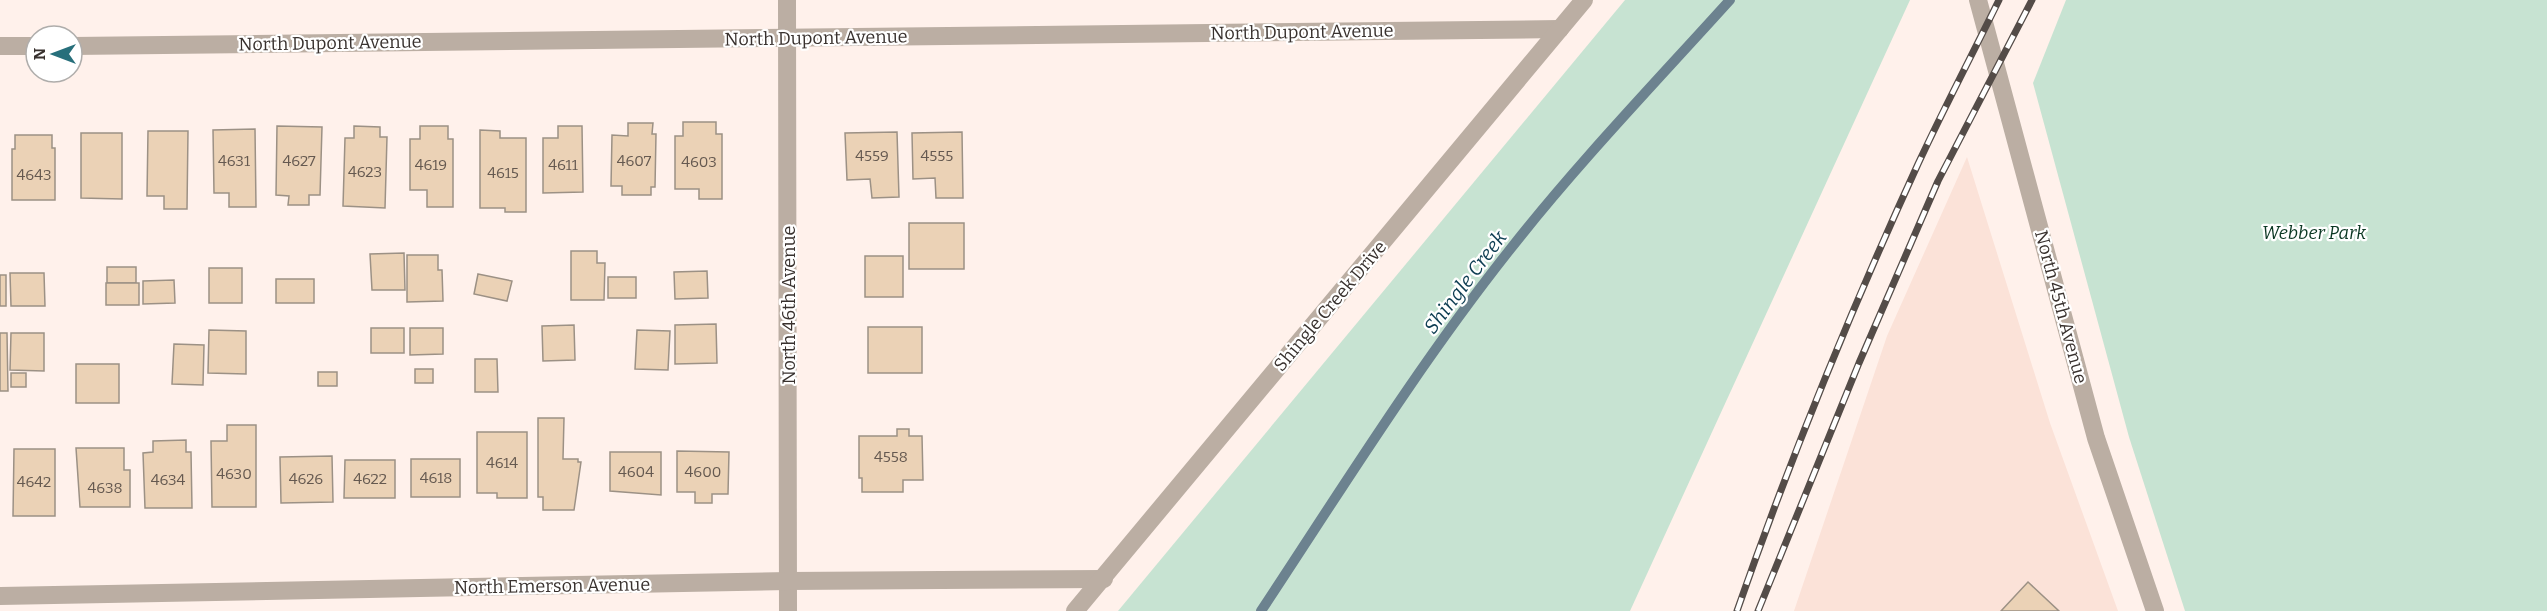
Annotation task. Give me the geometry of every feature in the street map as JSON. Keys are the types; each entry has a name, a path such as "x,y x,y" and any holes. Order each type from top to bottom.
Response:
{"street":[{"name":"North 46th Avenue","path":"787,0 788,611"},
{"name":"Shingle Creek Drive","path":"1075,611 1584,0"},
{"name":"North 45th Avenue","path":"1978,0 2096,438 2155,611"},
{"name":"North Dupont Avenue","path":"84,45 1560,29"},
{"path":"0,46 24,46"},
{"name":"North Emerson Avenue","path":"0,596 788,581 1104,579"}],"shaded area":[{"path":"1967,157 2050,423 2118,611 1794,611 1887,336"}],"green space":[{"path":"1625,0 1910,0 1630,611 1118,611"},
{"name":"Webber Park","path":"2066,0 2547,0 2547,611 2185,611 2129,437 2033,83"}],"building":[{"path":"683,122 716,122 716,134 722,134 722,199 699,199 699,189 675,189 675,136 683,136"},
{"path":"628,123 653,123 652,134 656,134 655,187 651,187 651,195 622,195 622,186 611,186 612,135 628,136"},
{"path":"277,126 322,127 320,195 309,195 309,205 288,205 289,196 276,195"},
{"path":"354,126 380,127 380,137 387,137 385,208 343,206 345,138 354,138"},
{"path":"420,126 448,126 448,139 453,139 453,207 427,207 427,190 410,190 410,139 420,139"},
{"path":"558,126 582,126 583,192 543,193 543,138 558,138"},
{"path":"255,129 256,207 229,207 229,193 214,193 213,130"},
{"path":"480,130 500,131 500,138 526,138 526,212 505,212 505,208 480,208"},
{"path":"148,131 188,131 187,209 164,209 164,196 147,196"},
{"path":"897,132 899,197 872,198 870,179 847,180 845,133"},
{"path":"962,132 963,198 936,198 935,178 913,179 912,133"},
{"path":"81,133 122,133 122,199 81,198"},
{"path":"15,135 52,135 52,148 55,148 55,200 12,200 12,149 15,149"},
{"path":"909,223 964,223 964,269 909,269"},
{"path":"571,251 597,251 597,263 605,263 604,300 571,300"},
{"path":"404,253 405,290 372,290 370,254"},
{"path":"407,255 438,255 438,270 442,270 443,301 407,302"},
{"path":"865,256 903,256 903,297 865,297"},
{"path":"107,267 136,267 136,283 107,283"},
{"path":"209,268 242,268 242,303 209,303"},
{"path":"707,271 708,298 675,299 674,272"},
{"path":"10,273 44,273 45,306 11,306"},
{"path":"478,274 512,281 507,301 474,294"},
{"path":"0,275 6,275 6,306 0,306"},
{"path":"608,277 636,277 636,298 608,298"},
{"path":"276,279 314,279 314,303 276,303"},
{"path":"174,280 175,303 143,304 143,281"},
{"path":"106,283 139,283 139,305 106,305"},
{"path":"716,324 717,363 675,364 675,325"},
{"path":"574,325 575,360 543,361 542,326"},
{"path":"868,327 922,327 922,373 868,373"},
{"path":"371,328 404,328 404,353 371,353"},
{"path":"410,328 443,328 443,354 410,355"},
{"path":"209,330 246,331 246,374 208,373"},
{"path":"637,330 670,331 668,370 635,369"},
{"path":"0,333 7,333 8,391 0,391"},
{"path":"11,333 44,333 44,371 10,370"},
{"path":"174,344 204,345 203,385 172,384"},
{"path":"475,359 497,359 498,392 475,392"},
{"path":"76,364 119,364 119,403 76,403"},
{"path":"415,369 433,369 433,383 415,383"},
{"path":"318,372 337,372 337,386 318,386"},
{"path":"11,373 26,373 26,387 11,387"},
{"path":"538,418 564,418 563,459 578,459 578,462 581,462 574,510 543,510 543,497 538,497"},
{"path":"227,425 256,425 256,507 212,507 211,441 227,441"},
{"path":"897,429 909,429 909,436 922,436 923,480 903,480 903,492 862,492 862,478 859,478 859,436 897,436"},
{"path":"477,432 527,432 527,498 497,498 497,493 477,493"},
{"path":"186,440 186,452 191,452 192,508 145,508 143,453 153,452 153,441"},
{"path":"76,448 124,448 124,470 130,470 130,507 80,507"},
{"path":"14,449 55,449 55,516 13,516"},
{"path":"677,451 729,452 728,494 712,494 712,503 695,503 695,492 677,492"},
{"path":"610,452 661,452 661,495 610,491"},
{"path":"332,456 333,502 281,503 280,457"},
{"path":"411,459 460,459 460,497 411,497"},
{"path":"345,460 395,460 395,498 344,498"},
{"path":"2028,582 2059,611 2001,611"}],"waterway":[{"name":"Shingle Creek","path":"1261,611 1381,429 1443,339 1508,252 1561,187 1730,0"}],"railway":[{"path":"1737,611 1800,441 1869,274 1928,143 1999,0"},
{"path":"1758,611 1859,363 1938,181 2032,0"}]}
